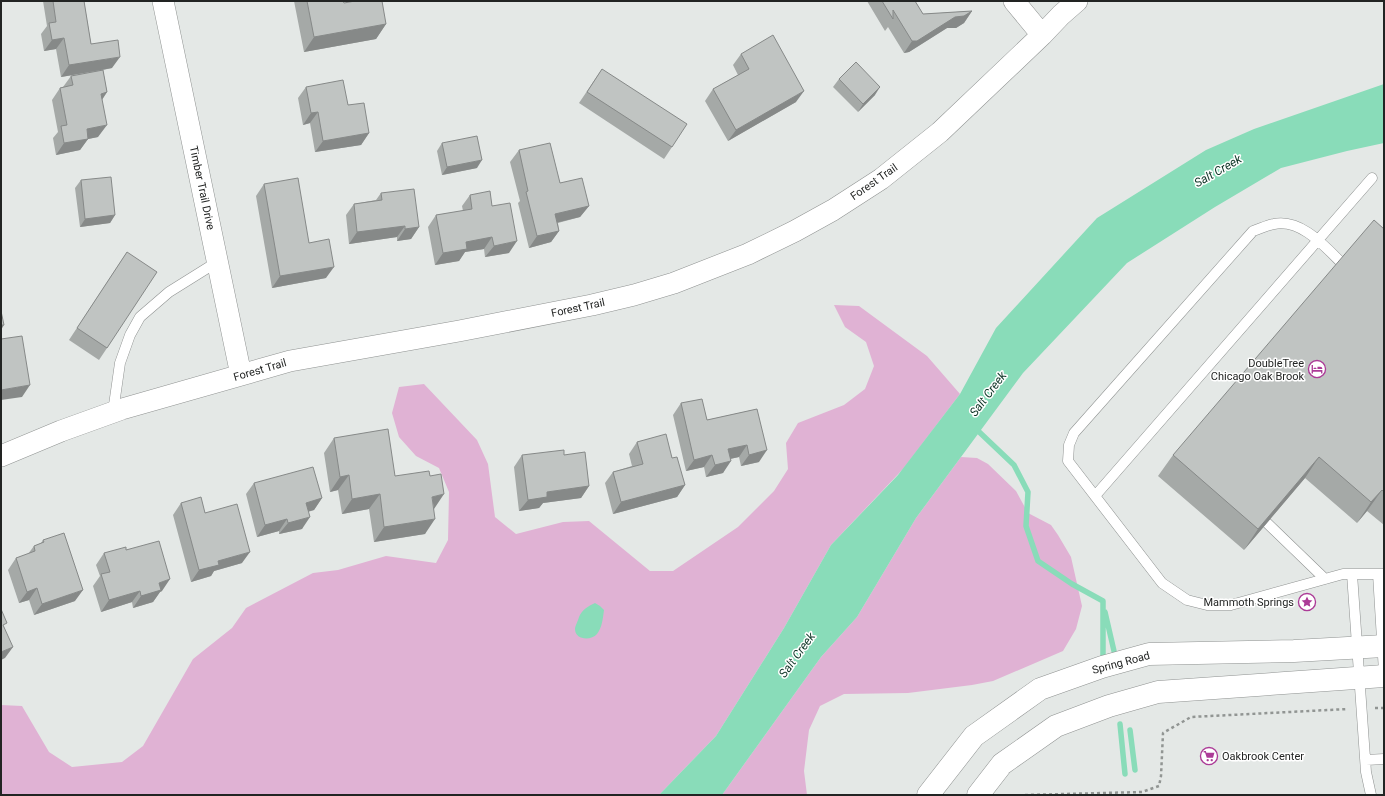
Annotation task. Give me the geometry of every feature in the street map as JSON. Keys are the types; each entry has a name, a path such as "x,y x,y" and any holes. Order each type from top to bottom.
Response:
{"street":[{"name":"Timber Trail Drive","path":"163,1 241,375"},
{"path":"1014,1 1042,35"},
{"name":"Forest Trail","path":"1,456 113,412 290,361 459,331 592,305 634,295 674,283 748,254 833,210 881,179 940,132 1042,35 1061,14 1077,1"},
{"name":"Spring Road","path":"928,795 974,736 1040,690 1102,667 1149,654 1294,651 1383,646"},
{"path":"978,795 1002,764 1056,726 1108,706 1158,692 1384,676"}],"lane":[{"path":"1095,496 1372,178"},
{"path":"1355,276 1307,230 1290,224 1274,224 1253,231 1074,433 1069,445 1068,461 1162,583 1187,600 1207,605 1231,605 1343,574 1381,574 1384,672"},
{"path":"113,412 120,363 130,335 140,317 169,292 217,262"},
{"path":"1267,522 1325,579"},
{"path":"1352,574 1366,772 1371,795"},
{"path":"1366,760 1384,759"}],"path":[{"path":"1025,795 1142,792 1159,786 1161,776 1163,733 1192,717 1384,708"}],"shaded area":[{"path":"834,305 859,306 927,356 960,394 903,469 831,545 784,628 716,736 659,795 1,795 1,705 22,706 49,752 72,767 122,762 143,746 193,659 232,628 246,608 313,573 338,570 386,556 436,563 448,540 449,492 439,468 416,456 399,437 392,413 399,387 424,384 477,440 488,464 495,517 516,534 563,522 589,521 650,571 673,571 738,527 774,491 788,469 786,443 798,423 844,405 865,389 874,366 866,342 845,327"},
{"path":"961,457 977,458 988,464 1016,491 1028,513 1051,525 1071,557 1082,606 1076,629 1063,651 993,681 908,693 844,694 820,706 809,730 804,771 807,795 722,795 821,657 857,617 916,518"}],"water":[{"name":"Salt Creek","path":"1384,84 1384,143 1281,168 1215,207 1127,263 1023,373 916,518 857,617 821,657 722,795 659,795 716,736 784,628 831,545 898,475 960,394 996,328 1097,218 1206,150 1254,129"},
{"path":"595,603 604,610 600,629 597,634 591,638 580,637 576,633 575,626 582,612 590,605"}],"building":[{"path":"53,1 84,1 91,44 118,40 120,57 69,65 64,38 52,40 49,23 56,22"},
{"path":"307,1 343,1 344,3 355,1 382,1 386,24 314,37"},
{"path":"882,1 915,1 923,14 972,11 964,16 955,17 917,41 912,41 893,10 893,19"},
{"path":"773,35 804,91 736,130 713,89 749,69 741,54"},
{"path":"856,62 880,87 863,104 839,79"},
{"path":"602,69 687,124 672,147 587,92"},
{"path":"103,70 107,92 101,94 107,125 87,129 88,139 64,143 61,126 67,125 60,88 73,85 71,76"},
{"path":"343,80 348,105 364,103 369,133 323,141 318,112 311,113 306,87"},
{"path":"477,136 482,160 447,167 442,143"},
{"path":"550,143 560,183 582,178 589,206 555,214 559,231 537,236 526,192 528,191 519,150"},
{"path":"111,177 115,215 85,219 81,180"},
{"path":"298,178 309,243 329,239 334,267 280,276 264,184"},
{"path":"414,189 419,227 405,229 405,226 357,232 354,204 382,200 381,193"},
{"path":"490,191 492,206 510,203 517,241 494,246 492,237 466,242 467,249 443,253 436,215 472,209 470,195"},
{"name":"DoubleTree Chicago Oak Brook","path":"1374,220 1384,229 1384,492 1382,490 1371,502 1319,457 1258,529 1173,455"},
{"path":"127,252 157,272 107,348 77,328"},
{"path":"1,311 4,325 1,325"},
{"path":"22,336 30,385 1,390 1,339"},
{"path":"702,399 707,420 757,409 767,450 749,455 747,445 728,449 731,461 715,465 712,455 694,460 681,403"},
{"path":"388,429 395,476 429,471 430,476 441,474 444,494 432,497 435,519 384,527 380,494 352,499 349,475 340,477 334,438"},
{"path":"666,434 672,458 677,457 685,485 621,502 613,472 643,464 637,442"},
{"path":"564,450 564,455 585,452 589,486 547,492 547,497 528,500 522,455"},
{"path":"313,467 322,498 306,503 310,517 288,523 287,519 265,525 254,483"},
{"path":"201,497 205,513 237,504 250,552 218,561 219,565 199,570 181,503"},
{"path":"64,533 83,590 42,604 37,588 27,592 16,558 35,551 34,546 44,542 43,540"},
{"path":"159,541 170,579 159,583 161,590 141,596 140,591 109,600 101,574 110,572 104,553 126,547 126,550"},
{"path":"1,609 7,623 3,625 13,647 1,652"}],"waterway":[{"path":"975,428 1014,465 1028,492 1026,526 1038,561 1072,584 1103,601 1103,655"},
{"path":"1105,612 1114,651"},
{"path":"1120,724 1125,774"},
{"path":"1130,730 1135,770"}],"place":[{"name":"DoubleTree Chicago Oak Brook","path":"1317,369"},
{"name":"Mammoth Springs","path":"1307,602"},
{"name":"Oakbrook Center","path":"1209,756"}]}
